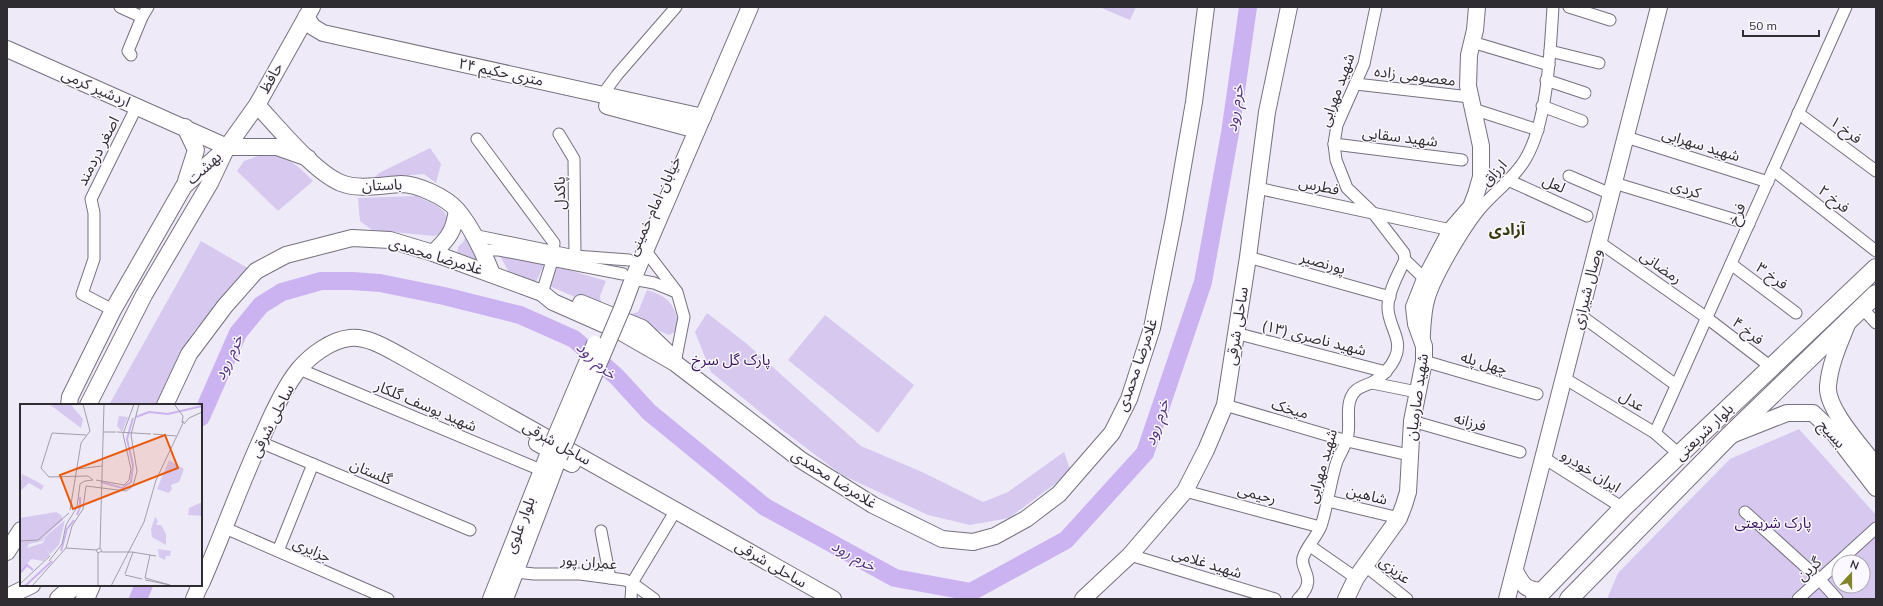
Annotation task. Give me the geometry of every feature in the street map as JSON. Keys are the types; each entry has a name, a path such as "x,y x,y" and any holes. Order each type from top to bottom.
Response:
{"main road":[{"name":"خیابان امام خمینی","path":"554,454 618,303 628,271 697,125 750,7"},
{"name":"غلامرضا محمدی","path":"165,404 188,354 225,306 256,271 286,255 352,238 390,240 433,253 542,293 553,302 622,332 675,363 801,460 873,506 942,539 973,542 995,536 1026,519 1059,494 1112,433 1129,399 1152,328 1174,218 1194,102 1206,7"},
{"name":"ساحلی شرقی","path":"1083,599 1130,555 1185,491 1206,450 1225,405 1248,257 1267,112 1289,7"},
{"name":"شهید صارمیان","path":"1346,599 1360,572 1398,518 1408,492 1412,421 1424,354 1416,324 1414,307 1425,279 1451,230 1471,207 1481,177 1481,146 1471,103 1469,55 1475,30 1477,7"},
{"name":"وصال شیرازی","path":"1507,599 1659,7"},
{"name":"۲۴ متری حکیم","path":"309,12 313,27 323,33 602,94 697,125"},
{"name":"حافظ","path":"227,147 257,105 309,12"},
{"name":"۲۴ متری حکیم","path":"295,35 353,50 697,125"},
{"name":"اردشیر کرمی","path":"7,49 227,147"},
{"name":"باستان","path":"257,105 308,158 327,175 349,186 409,184 439,197 457,210 482,250 492,274"},
{"name":"خیابان امام خمینی","path":"628,271 645,250 697,125"},
{"path":"184,186 196,150 185,127"},
{"name":"باستان","path":"227,147 276,147 308,158"},
{"name":"بهشت","path":"69,404 70,397 113,310 184,186 227,147"},
{"name":"بهشت","path":"89,404 144,295 210,183 227,147"},
{"path":"433,253 446,240 454,227 457,210"},
{"name":"بلوار شریعتی","path":"1539,595 1623,508 1876,268"},
{"path":"127,286 144,295"},
{"name":"بلوار شریعتی","path":"1569,599 1728,437 1876,294"},
{"name":"بسیج","path":"1848,321 1831,367 1828,387 1834,410 1876,466"},
{"name":"ساحلی شرقی","path":"202,582 225,528 242,482 273,412 299,369 315,354 328,346 341,339 352,337 373,342 403,357"},
{"path":"403,357 436,386 554,454 673,514"},
{"name":"ساحل شرقی","path":"403,357 673,514 710,529"},
{"name":"بسیج","path":"1728,437 1787,413 1813,413 1833,432 1876,488"},
{"name":"بلوار علوی","path":"491,599 541,470 554,454"},
{"name":"بلوار علوی","path":"505,599 516,572 554,454"},
{"name":"ساحلی شرقی","path":"710,529 833,599"},
{"path":"7,552 20,532"},
{"path":"1515,570 1522,584 1539,595"},
{"path":"7,597 30,586"},
{"path":"59,599 73,586"},
{"path":"85,599 91,586"},
{"name":"ساحلی شرقی","path":"194,599 200,586"}],"street":[{"path":"120,7 142,17"},
{"path":"131,55 128,51 142,17 148,7"},
{"path":"602,94 676,7"},
{"name":"شهید مهرابی","path":"1298,599 1307,588 1308,581 1303,560 1304,554 1320,527 1328,501 1337,461 1347,441 1349,431 1350,400 1362,385 1372,383 1386,372 1395,358 1399,344 1388,306 1390,297 1405,260 1402,248 1374,214 1347,188 1336,160 1334,144 1337,125 1364,64 1376,7"},
{"name":"ارزاق","path":"1424,354 1429,299 1442,271 1479,210 1508,180 1525,159 1538,130 1549,65 1553,7"},
{"path":"1569,7 1610,20"},
{"name":"فرخ","path":"1655,433 1846,7"},
{"path":"1472,42 1549,65"},
{"path":"1550,51 1599,63"},
{"path":"1546,80 1586,93"},
{"name":"معصومی زاده","path":"1356,84 1471,103 1538,130"},
{"name":"اصغر دردمند","path":"113,310 82,294 94,259 94,213 91,199 137,106"},
{"path":"1542,106 1582,121"},
{"name":"فرخ ۱","path":"1798,114 1876,171"},
{"name":"پاکدل","path":"559,134 574,159 575,256"},
{"name":"شهید سهرابی","path":"1626,137 1768,182"},
{"path":"477,139 554,243 552,257 542,293"},
{"name":"شهید سقایی","path":"1334,144 1462,160"},
{"name":"فرخ ۲","path":"1773,170 1876,251"},
{"name":"کردی","path":"1569,176 1749,224"},
{"name":"لعل","path":"1508,180 1587,216"},
{"name":"فطرس","path":"1257,188 1451,230"},
{"path":"473,235 552,257 575,256 628,271 677,292"},
{"name":"رمضانی","path":"1599,242 1707,318"},
{"path":"482,250 499,250 552,257 628,271"},
{"path":"645,250 677,292 684,317 675,363"},
{"name":"پورنصیر","path":"1248,257 1390,297"},
{"path":"1405,260 1425,279"},
{"name":"فرخ ۳","path":"1730,264 1796,313"},
{"path":"1862,308 1876,323"},
{"path":"1580,315 1676,385"},
{"name":"فرخ ۴","path":"1707,318 1771,367"},
{"name":"شهید ناصری (۱۳)","path":"1235,333 1386,372"},
{"name":"چهل پله","path":"1424,354 1537,394"},
{"name":"شهید یوسف گلکار","path":"299,369 541,470"},
{"name":"عدل","path":"1564,378 1655,433 1680,455"},
{"path":"1372,383 1417,392"},
{"name":"میخک","path":"1225,405 1347,441 1409,455"},
{"name":"فرزانه","path":"1412,421 1520,452"},
{"name":"گلستان","path":"260,442 470,530"},
{"name":"ایران خودرو","path":"1544,458 1623,508"},
{"path":"278,551 313,464"},
{"name":"رحیمی","path":"1185,491 1320,527"},
{"name":"شاهين","path":"1328,501 1398,518"},
{"path":"1745,512 1820,579 1837,599"},
{"path":"631,599 632,583 673,514"},
{"name":"جزایری","path":"225,528 388,599"},
{"name":"گرین","path":"1798,599 1876,528"},
{"path":"602,531 610,578"},
{"name":"عزیزی","path":"1310,546 1407,599"},
{"name":"شهید غلامی","path":"1130,555 1275,599"},
{"name":"عمران پور","path":"516,572 580,574 610,578 632,583 654,599"}],"green space":[{"path":"1099,7 1136,7 1130,20"},
{"path":"430,148 441,164 436,183 424,174 374,178 379,173"},
{"path":"264,154 279,156 291,162 313,181 278,211 237,171 244,161"},
{"path":"416,196 435,205 445,213 447,224 444,232 434,236 372,230 360,221 358,198"},
{"path":"466,231 482,259 476,261 457,256 458,247 464,241"},
{"path":"201,241 251,270 194,331 173,371 159,404 110,404"},
{"path":"499,254 544,265 534,286 511,276"},
{"path":"555,266 606,281 600,296 602,308 549,286"},
{"path":"647,290 665,298 672,306 679,324 675,332 669,335 628,318 628,315 638,312"},
{"name":"پارک گل سرخ","path":"707,313 747,344 861,446 922,472 983,502 1008,492 1064,452 1071,472 1009,518 970,525 928,515 842,475 781,429 711,372 695,332"},
{"path":"825,315 914,385 878,433 788,360"},
{"name":"پارک شریعتی","path":"1799,429 1876,515 1876,599 1607,599 1618,573 1730,459"}],"waterway":[{"name":"خرم رود","path":"202,415 238,333 261,305 282,292 321,281 352,281 380,283 444,296 520,315 574,339 617,377 649,412 765,507 895,578 971,592 1066,540 1145,453 1203,282 1230,133 1248,7"},
{"name":"خرم رود","path":"138,599 144,586"}],"district":[{"name":"آزادی","path":"1507,229"}]}
